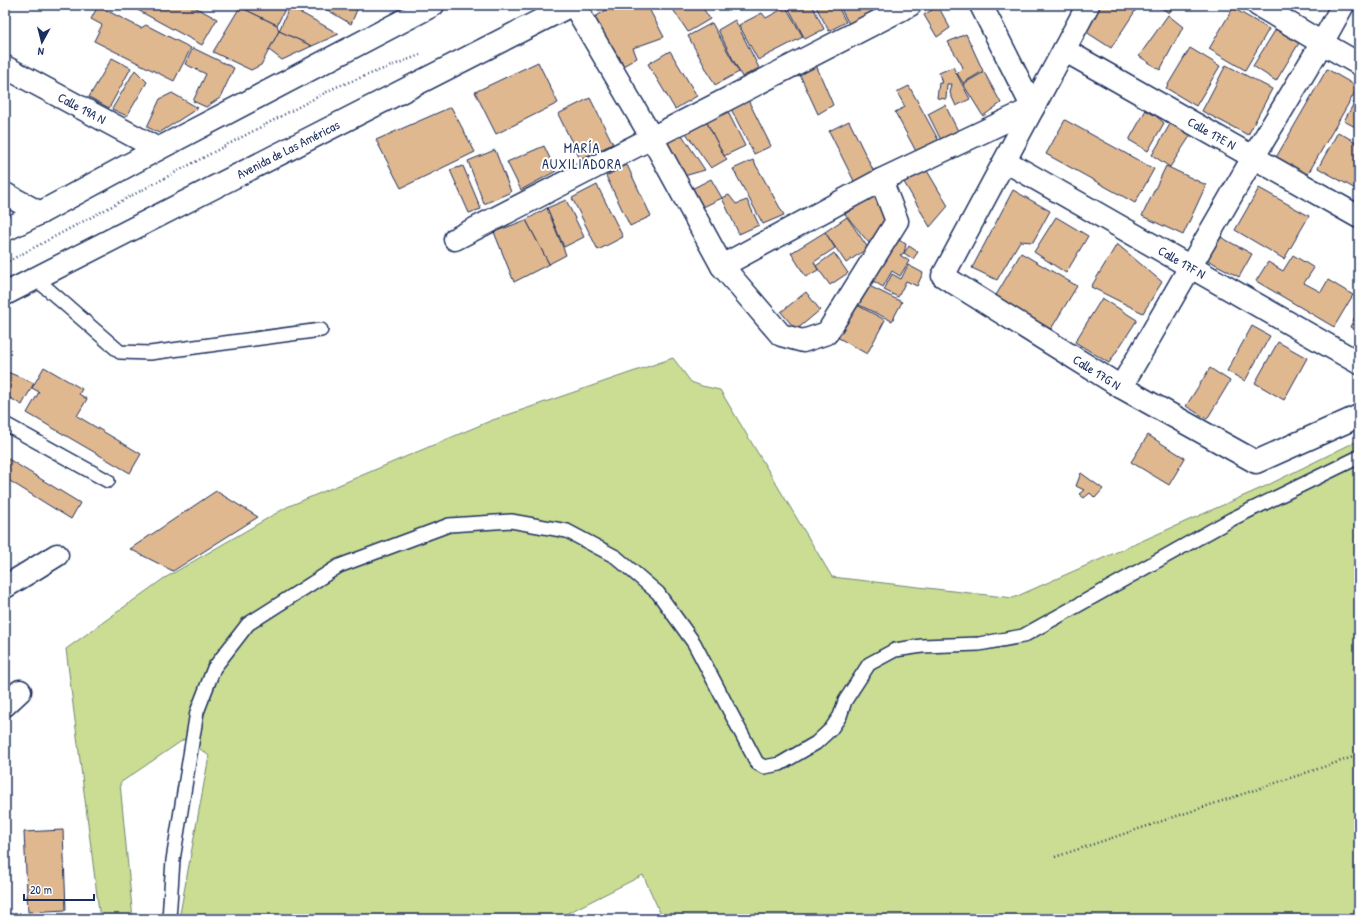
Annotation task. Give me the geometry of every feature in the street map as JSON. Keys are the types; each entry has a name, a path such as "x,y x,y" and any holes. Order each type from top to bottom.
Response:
{"street":[{"path":"5,230 40,213 158,149 433,5"},
{"path":"572,5 652,138 722,266 781,334 803,341 827,333 897,221 881,180"},
{"name":"Avenida de Las Américas","path":"5,294 572,5"},
{"path":"455,239 910,5"},
{"path":"981,5 1033,108"},
{"path":"1005,161 1088,5"},
{"path":"1258,5 1359,64"},
{"path":"1121,387 1343,5"},
{"name":"Calle 17E N","path":"1064,50 1254,156 1359,217"},
{"name":"Calle 19A N","path":"5,67 158,149"},
{"path":"722,266 881,180 1033,108"},
{"name":"Calle 17F N","path":"1005,161 1359,363"},
{"name":"Calle 17G N","path":"1005,161 943,276 1121,387 1256,462 1359,416"},
{"path":"5,194 40,213"},
{"path":"5,587 57,555"}],"lane":[{"path":"35,278 120,352 150,353 321,330"},
{"path":"5,424 108,481"},
{"path":"170,919 173,860 197,712 214,668 248,624 340,566 449,525 511,521 567,531 616,557 658,593 694,643 757,763 764,767 780,764 816,744 840,716 845,701 869,664 895,650 922,646 979,644 1023,636 1232,520 1359,458"}],"path":[{"path":"5,263 336,87 424,53"},
{"path":"1055,857 1359,755"}],"green space":[{"path":"673,358 691,382 720,390 832,577 1013,598 1266,486 1359,440 1359,919 663,919 643,875 556,919 179,919 209,756 186,738 120,783 133,919 100,919 66,649 163,579 287,507 490,421"}],"building":[{"path":"134,5 191,5 217,19 202,45 132,7"},
{"path":"241,5 287,5 277,25 240,7"},
{"path":"319,5 359,5 351,24"},
{"path":"614,5 647,5 664,37 633,48 637,58 623,66 619,56 616,57 595,17"},
{"path":"670,5 701,5 710,19 688,32"},
{"path":"726,5 739,5 728,10"},
{"path":"787,5 812,5 824,29 805,39"},
{"path":"815,5 837,5 846,22 829,31"},
{"path":"839,5 868,5 873,14 850,26"},
{"path":"1092,5 1139,5 1111,48 1080,28"},
{"path":"1157,5 1174,5 1169,13"},
{"path":"98,6 141,28 146,25 191,48 174,81 94,41 102,25 91,19"},
{"path":"938,6 950,28 937,37 924,15"},
{"path":"240,7 277,25 279,31 261,65 251,70 213,52"},
{"path":"786,7 803,37 758,60 739,25 762,13 766,18"},
{"path":"289,8 339,34 312,46 279,31"},
{"path":"1233,8 1269,29 1245,70 1209,49"},
{"path":"1168,15 1183,27 1160,70 1139,56"},
{"path":"735,20 759,68 742,77 718,30"},
{"path":"712,23 739,72 715,85 688,36"},
{"path":"1276,29 1299,43 1276,81 1253,66"},
{"path":"279,31 312,46 282,60 269,50"},
{"path":"966,34 983,71 963,83 957,73 963,67 948,42"},
{"path":"193,48 234,68 220,98 206,107 193,101 206,74 185,64"},
{"path":"1190,48 1220,66 1196,106 1166,88"},
{"path":"670,51 697,96 675,109 648,64"},
{"path":"112,58 131,68 109,108 89,97"},
{"path":"538,62 558,103 496,134 475,92"},
{"path":"816,65 833,105 818,114 800,75"},
{"path":"1226,65 1272,89 1248,135 1202,111"},
{"path":"953,67 970,99 956,106 950,93 952,84 947,84 946,99 937,98 939,83 942,83 939,73"},
{"path":"1327,69 1358,87 1305,179 1274,161"},
{"path":"135,70 147,82 127,116 112,109"},
{"path":"984,72 1001,103 983,116 963,84"},
{"path":"909,86 940,143 918,155 895,112 905,107 897,92"},
{"path":"172,93 198,108 159,133 147,127 160,99"},
{"path":"1359,94 1359,129 1344,121"},
{"path":"590,98 613,144 580,159 558,114"},
{"path":"748,100 771,146 754,154 730,107"},
{"path":"945,105 958,131 941,140 928,114"},
{"path":"725,106 745,146 724,156 704,117"},
{"path":"451,107 475,152 401,188 376,140"},
{"path":"1147,108 1164,123 1148,151 1129,140"},
{"path":"1176,114 1196,127 1170,167 1152,155"},
{"path":"704,117 727,159 711,168 683,129"},
{"path":"1065,120 1154,169 1135,203 1046,154"},
{"path":"849,121 875,174 855,183 829,131"},
{"path":"680,132 705,170 684,176 662,143"},
{"path":"1338,132 1359,144 1359,191 1318,168"},
{"path":"544,146 556,171 521,190 507,162"},
{"path":"495,150 511,192 484,204 468,161"},
{"path":"753,160 784,215 763,224 733,169"},
{"path":"923,164 948,206 930,227 901,177"},
{"path":"627,165 651,216 630,226 606,176"},
{"path":"463,166 481,209 469,213 450,170"},
{"path":"1166,166 1206,185 1183,235 1142,216"},
{"path":"711,179 722,198 701,208 684,193"},
{"path":"597,185 623,237 598,250 572,198"},
{"path":"1259,188 1309,216 1284,259 1235,230"},
{"path":"1013,190 1050,211 1033,242 1020,241 997,280 972,268"},
{"path":"876,194 891,224 874,249 845,214"},
{"path":"729,195 736,204 747,200 759,225 739,234 722,198"},
{"path":"566,200 584,237 564,247 547,208"},
{"path":"547,208 566,255 549,264 526,220"},
{"path":"847,217 868,248 846,263 825,232"},
{"path":"1056,217 1088,236 1066,273 1034,252"},
{"path":"526,220 549,264 514,282 494,232"},
{"path":"825,232 835,248 814,262 818,270 806,277 791,253"},
{"path":"1217,235 1252,254 1239,277 1204,258"},
{"path":"897,239 906,244 904,253 900,255 909,261 900,276 892,271 883,287 873,281"},
{"path":"1117,244 1162,282 1143,313 1091,287"},
{"path":"909,246 918,252 913,259 904,253"},
{"path":"834,253 848,273 830,285 816,266"},
{"path":"1021,253 1077,286 1051,329 995,297"},
{"path":"1293,255 1314,268 1304,283 1321,292 1328,280 1353,295 1334,327 1256,281 1268,262 1283,271"},
{"path":"908,265 923,273 917,286 906,281 898,297 884,290 892,274 901,279"},
{"path":"861,282 902,302 892,321 851,301"},
{"path":"806,292 820,310 796,330 781,312"},
{"path":"1102,298 1137,320 1109,363 1075,342"},
{"path":"855,304 885,320 867,354 837,337"},
{"path":"1359,309 1359,332 1350,327"},
{"path":"1252,326 1270,336 1245,381 1227,371"},
{"path":"1278,342 1307,358 1284,400 1255,383"},
{"path":"44,367 82,389 79,394 87,399 77,416 141,454 130,473 27,413 39,392 32,388"},
{"path":"1210,368 1230,381 1207,419 1186,406"},
{"path":"5,371 34,383 22,405 5,395"},
{"path":"1148,435 1185,458 1169,485 1131,462"},
{"path":"5,457 80,503 71,519 5,478"},
{"path":"1081,473 1103,489 1095,498 1090,493 1084,498 1079,494 1084,490 1076,486"},
{"path":"216,491 258,517 173,571 130,549"},
{"path":"63,830 66,910 28,912 24,832"},
{"path":"5,912 9,913 7,919 5,919"}],"district":[{"name":"MARÍA AUXILIADORA","path":"582,156"}]}
